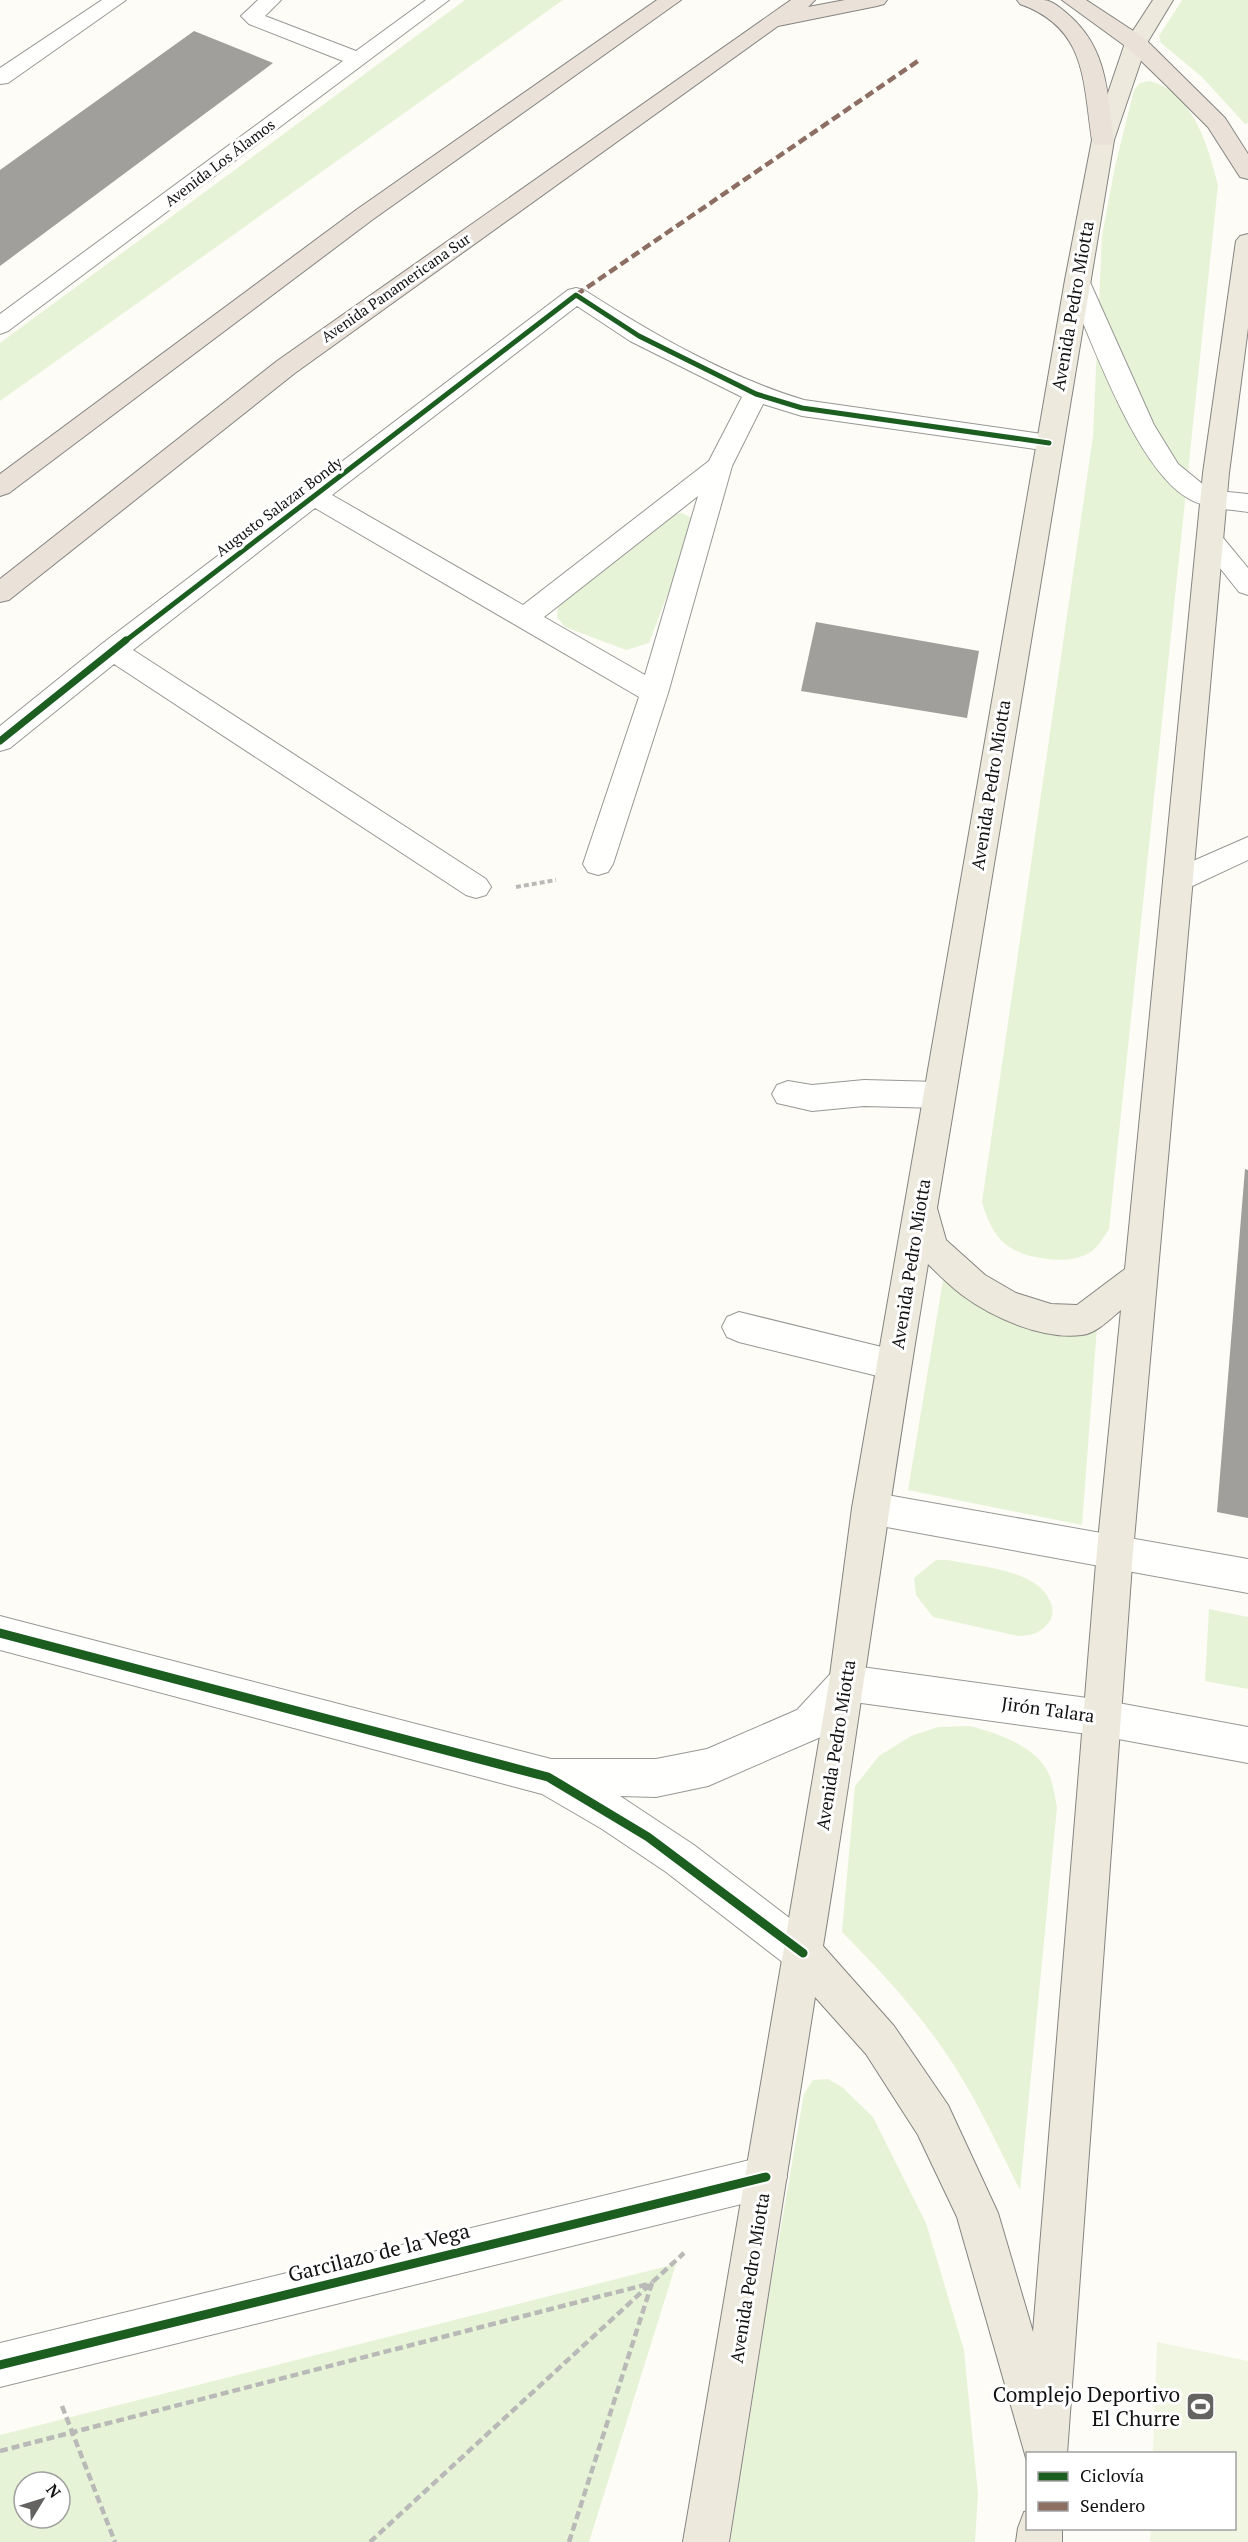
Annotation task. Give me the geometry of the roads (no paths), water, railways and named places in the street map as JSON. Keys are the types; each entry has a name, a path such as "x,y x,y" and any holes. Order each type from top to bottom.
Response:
{"highway":[{"path":"0,487 364,215 671,0"},
{"name":"Avenida Panamericana Sur","path":"0,593 285,367 805,0"},
{"path":"771,22 878,0"},
{"path":"1027,0 1055,14 1080,39 1093,66 1103,140"},
{"path":"1072,0 1136,43 1217,123 1248,172"}],"main road":[{"name":"Avenida Pedro Miotta","path":"706,2542 847,1683 870,1508 1077,280 1103,140 1136,43 1163,0"},
{"path":"1046,2452 1115,1551 1214,499 1245,285 1248,241"},
{"path":"920,1207 932,1248 973,1285 1006,1305 1051,1319 1083,1320 1141,1276"},
{"path":"803,1953 880,2040 933,2120 977,2213 1046,2452"}],"street":[{"path":"0,78 116,0"},
{"path":"271,0 255,12 252,16 256,20 359,60"},
{"name":"Avenida Los Álamos","path":"0,326 439,0"},
{"path":"1077,280 1142,425 1169,470 1196,492 1214,499 1248,502"},
{"name":"Augusto Salazar Bondy","path":"0,741 113,650 576,296 639,336 756,394"},
{"path":"598,864 654,693 719,466 756,394 801,408 1049,442"},
{"path":"525,618 719,466"},
{"path":"316,497 654,693"},
{"path":"1210,539 1248,586"},
{"path":"113,650 476,887"},
{"path":"1178,880 1248,848"},
{"path":"788,1094 812,1098 864,1093 939,1095"},
{"path":"739,1327 894,1365"},
{"path":"870,1508 1248,1576"},
{"path":"0,1633 548,1777 600,1804 675,1854 803,1953"},
{"path":"548,1777 656,1778 708,1767 810,1723 847,1683"},
{"name":"Jirón Talara","path":"847,1683 1102,1718 1248,1745"},
{"name":"Garcilazo de la Vega","path":"16,2361 766,2177"}],"place":[{"name":"Complejo Deportivo El Churre","path":"1201,2407"}]}
